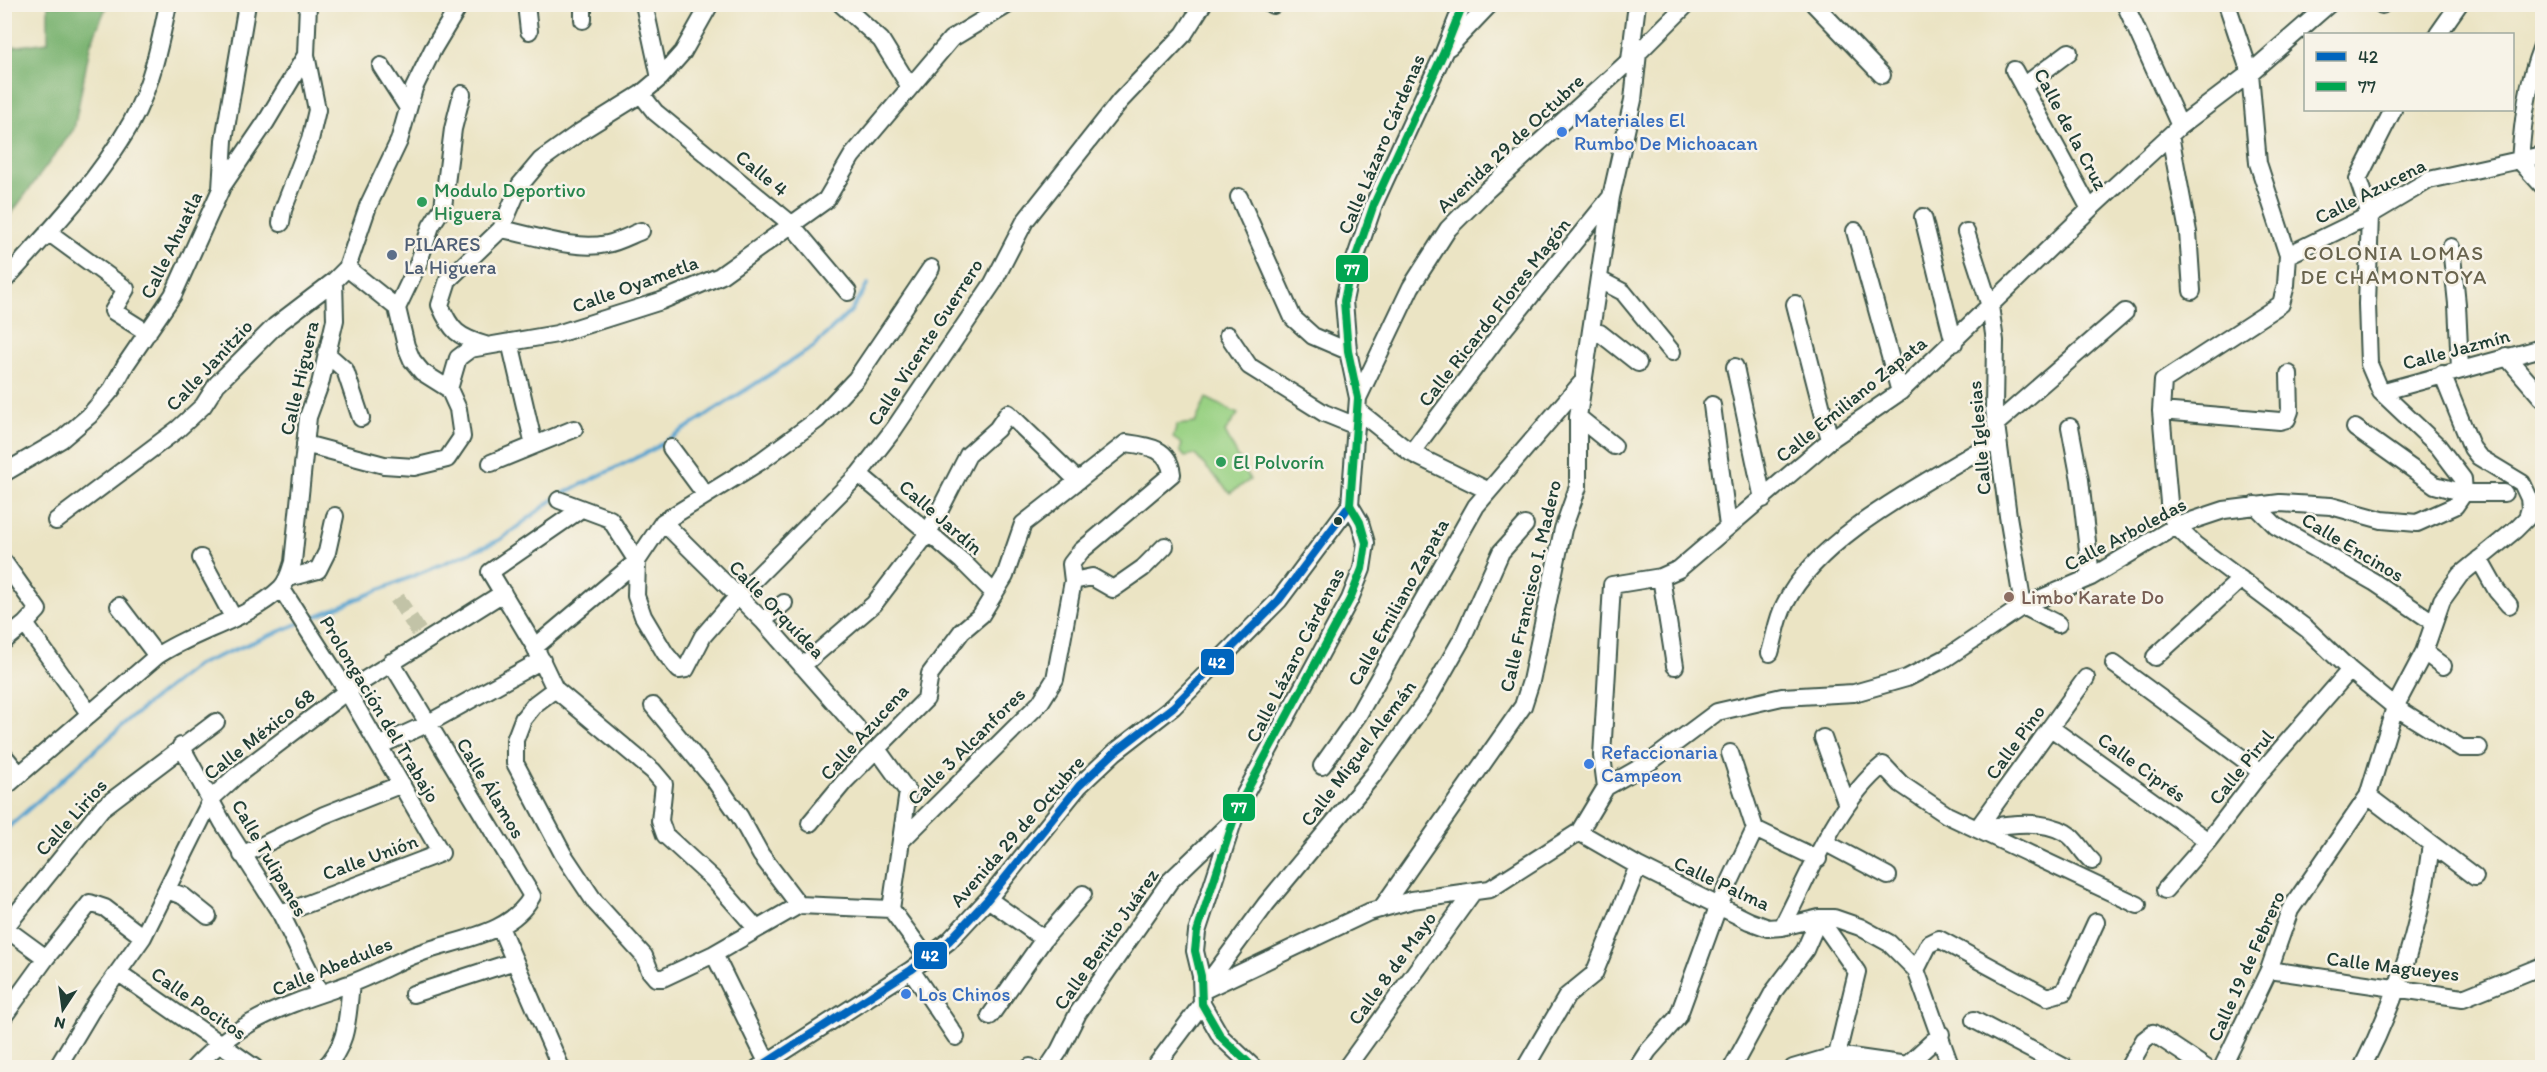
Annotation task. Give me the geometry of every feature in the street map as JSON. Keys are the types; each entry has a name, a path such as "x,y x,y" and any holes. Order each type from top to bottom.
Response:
{"street":[{"path":"4,281 48,232 107,159 132,122 150,80 168,4"},
{"name":"Calle Ahuatla","path":"4,473 12,466 62,439 89,416 112,389 126,363 173,296 221,189 224,140 247,4"},
{"path":"281,223 283,210 310,140 317,110 306,55 308,4"},
{"path":"334,281 347,268 368,206 399,141 414,88 433,49 460,4"},
{"path":"526,4 529,32"},
{"path":"644,4 660,78"},
{"path":"489,346 460,337 447,322 440,305 448,280 501,229 520,186 541,160 580,132 641,94 660,78 683,52 710,4"},
{"path":"841,4 881,40 910,87"},
{"name":"Calle Oyametla","path":"449,389 458,358 470,349 558,334 661,301 720,276 790,223 826,200 852,156 951,39 1009,4"},
{"name":"Calle Vicente Guerrero","path":"637,561 636,596 643,616 665,653 679,670 686,669 703,636 737,597 859,474 894,429 993,283 1025,221 1120,101 1184,34 1203,4"},
{"name":"Calle Lázaro Cárdenas","path":"1254,1068 1221,1036 1202,998 1201,976 1195,951 1197,932 1234,819 1350,599 1362,569 1366,543 1360,522 1350,506 1357,412 1348,351 1344,301 1349,277 1374,204 1444,52 1463,4"},
{"path":"1444,52 1490,4"},
{"name":"Calle Francisco I. Madero","path":"1381,909 1523,706 1531,681 1563,529 1578,487 1578,417 1611,197 1633,100 1637,4"},
{"name":"Avenida 29 de Octubre","path":"1357,412 1411,287 1448,229 1487,190 1634,57 1687,4"},
{"path":"1814,4 1882,75"},
{"path":"2125,4 2175,130 2188,232 2192,291"},
{"path":"2227,4 2250,73 2258,163 2288,255 2286,285 2281,304 2163,381 2161,411 2170,514 2176,526 2195,545 2307,629 2350,670 2395,707 2461,748 2478,748"},
{"name":"Calle Emiliano Zapata","path":"1606,787 1602,756 1612,585 1624,581 1661,577 1679,569 1830,440 1900,392 2175,130 2250,73 2313,10 2329,4"},
{"path":"2439,33 2458,4"},
{"path":"2542,46 2532,71 2524,109 2520,161 2542,185"},
{"path":"2025,86 2069,52"},
{"path":"221,189 266,122 306,55"},
{"path":"381,66 408,108"},
{"name":"Calle de la Cruz","path":"2014,70 2025,86 2090,209"},
{"path":"305,444 384,465 414,467 447,459 462,437 458,409 449,389 423,372 412,360 403,338 397,308 418,264 431,226 443,207 453,129 462,94"},
{"name":"Calle 4","path":"641,94 664,120 790,223 848,292"},
{"path":"2392,111 2358,180 2370,215 2367,304 2369,364 2381,392 2432,441 2455,467 2463,479 2464,493"},
{"name":"Calle Azucena","path":"2288,255 2370,215 2429,180 2542,155"},
{"path":"1239,197 1293,318 1313,336 1348,351"},
{"name":"Calle Ricardo Flores Magón","path":"1411,453 1500,334 1611,197"},
{"path":"1923,217 1954,343"},
{"path":"501,229 542,237 561,244 607,244 641,231"},
{"path":"1855,231 1900,392"},
{"path":"48,232 126,289 113,311 148,333"},
{"name":"Calle Iglesias","path":"1966,232 1990,306 1995,341 1993,376 1997,432 2023,606"},
{"path":"2451,247 2460,369"},
{"path":"347,268 397,308"},
{"path":"379,746 427,724 538,653 637,561 663,522 761,460 818,420 856,379 931,268"},
{"path":"1600,280 1623,292 1672,352"},
{"name":"Calle Higuera","path":"285,583 293,562 308,417 335,320 334,281"},
{"name":"Calle Janitzio","path":"56,521 178,429 275,326 334,281"},
{"path":"1795,304 1830,440"},
{"path":"1770,652 1785,604 1818,558 1855,527 1997,432 2125,312"},
{"path":"1592,332 1600,333 1638,363"},
{"path":"1228,335 1248,366 1324,413 1357,412 1411,453 1487,490"},
{"path":"510,342 534,445"},
{"name":"Calle Jazmín","path":"2381,392 2542,348"},
{"path":"326,353 345,370 361,418"},
{"path":"2506,356 2542,398"},
{"path":"1735,367 1763,499"},
{"path":"2161,411 2280,421 2286,419 2290,411 2289,374"},
{"name":"Calle 19 de Febrero","path":"2222,1068 2269,970 2290,910 2368,796 2395,707 2424,652 2442,600 2450,588 2479,559 2516,530 2536,504 2522,483 2488,465 2472,448 2442,374"},
{"name":"Calle Emiliano Zapata","path":"1323,766 1358,715 1487,490 1584,379"},
{"path":"1712,405 1728,526"},
{"path":"802,666 874,604 928,533 968,455 997,429 1008,413 1078,481"},
{"path":"1578,417 1614,446"},
{"path":"2070,427 2080,480 2091,577"},
{"path":"2355,428 2435,485 2464,493 2504,493"},
{"path":"491,463 574,429"},
{"name":"Calle Azucena","path":"810,823 844,782 926,699 930,674 962,631 981,615 1005,576 1023,524 1126,444 1160,450 1171,461 1172,474"},
{"path":"671,448 705,494"},
{"name":"Calle Jardín","path":"859,474 994,593"},
{"name":"Calle 3 Alcanfores","path":"903,839 1040,702 1055,679 1073,581 1071,564 1081,551 1172,474"},
{"name":"Calle Arboledas","path":"1579,832 1606,787 1650,762 1717,712 1782,697 1854,693 1885,686 1946,658 2023,606 2091,577 2176,526 2224,510 2280,503 2331,506 2382,520 2417,523 2455,507 2464,493"},
{"path":"559,500 610,519 637,561"},
{"name":"Calle Encinos","path":"2255,505 2276,526 2374,582 2433,622"},
{"name":"Avenida 29 de Octubre","path":"762,1064 911,970 949,941 988,899 1079,786 1115,752 1173,707 1279,600 1350,506"},
{"path":"581,509 490,572 538,653 555,689 653,771 664,784 660,821 665,835 713,879 756,928"},
{"path":"4,788 88,713 157,656 172,646 233,617 285,583 318,570 327,552 335,516"},
{"name":"Calle Orquídea","path":"663,522 763,621 857,728"},
{"name":"Calle Miguel Alemán","path":"1154,1068 1266,904 1374,774 1429,697 1462,639 1501,552 1525,525"},
{"path":"1073,581 1092,577 1113,589 1143,568 1166,546"},
{"path":"201,558 233,617"},
{"path":"2479,559 2497,591 2509,605"},
{"path":"4,562 38,610 26,624 4,640"},
{"path":"1661,577 1675,666"},
{"path":"2155,657 2241,579"},
{"name":"Prolongación del Trabajo","path":"285,583 296,611 347,691 441,853"},
{"name":"Calle México 68","path":"57,1068 94,1006 143,936 212,798 236,776 347,691 503,593"},
{"path":"763,621 784,603"},
{"path":"119,606 157,656"},
{"path":"2023,606 2058,624"},
{"path":"26,624 88,713"},
{"path":"2424,652 2443,666"},
{"name":"Calle Álamos","path":"391,662 532,896 527,906 500,927"},
{"path":"2114,664 2261,772"},
{"name":"Calle Pirul","path":"2165,890 2208,841 2261,772 2350,670"},
{"name":"Calle Pino","path":"1977,830 2086,678"},
{"path":"555,689 535,704 523,719 515,740 515,763 563,854 595,902 644,956 650,971 656,978 663,978 714,954 799,905 891,909"},
{"path":"653,706 715,781 740,817 761,855 799,905"},
{"name":"Calle Lirios","path":"5,929 102,808 181,746 216,722"},
{"name":"Calle Ciprés","path":"2051,728 2208,841"},
{"path":"1823,738 1847,805"},
{"name":"Calle Tulipanes","path":"181,746 242,855 281,914 320,993"},
{"path":"877,749 908,792 903,839 897,860 891,909 927,958"},
{"path":"1637,1068 1648,1051 1678,1017 1718,907 1755,829 1730,753"},
{"path":"4,756 19,774"},
{"path":"1782,927 1847,805 1869,777 1883,765 1901,784 1927,804 1977,830 2138,905"},
{"path":"242,855 306,822 402,784"},
{"path":"2368,796 2475,877"},
{"name":"Calle Benito Juárez","path":"1048,1066 1059,1051 1078,1013 1170,881 1234,819"},
{"path":"1977,830 2013,823 2048,826 2066,833 2092,861"},
{"path":"1755,829 1818,859"},
{"path":"1202,998 1381,909 1412,900 1490,889 1579,832"},
{"name":"Calle Palma","path":"1579,832 1638,866 1718,907 1758,924 1782,927 1819,918 1834,918 1868,931 1889,943 1916,970 1941,1034 1951,1068"},
{"path":"1826,843 1888,876"},
{"path":"2362,1068 2397,989 2428,869 2431,844"},
{"name":"Calle Unión","path":"281,914 441,853"},
{"path":"1525,1068 1567,996 1594,975 1638,866"},
{"path":"167,890 183,896 208,916"},
{"name":"Calle 8 de Mayo","path":"1346,1068 1473,892"},
{"path":"990,1016 1044,939 1083,894"},
{"path":"988,899 1044,939"},
{"path":"4,1016 90,903 101,905 143,936"},
{"path":"1819,918 1857,972 1837,1055"},
{"path":"1732,1068 1774,991 1805,950 1819,918"},
{"path":"1916,970 1929,944 1939,939 2047,997 2064,992 2096,922"},
{"path":"500,927 513,962 561,1068"},
{"name":"Calle Abedules","path":"194,1068 233,1031 289,1003 351,984 420,953 500,927"},
{"path":"5,929 46,958"},
{"path":"714,954 762,1064"},
{"path":"412,994 513,962"},
{"name":"Calle Magueyes","path":"2269,970 2463,998 2542,966"},
{"path":"911,970 956,1037"},
{"name":"Calle Pocitos","path":"119,973 255,1068"},
{"path":"324,1068 340,1051 346,1026 351,984"},
{"path":"1974,1020 2066,1068"},
{"path":"2128,1068 2144,1040 2153,1033 2206,1068"},
{"path":"1792,1068 1837,1055 1868,1064 1907,1065 1941,1034"}],"green space":[{"path":"48,5 107,5 90,46 74,129 5,222 5,48 48,42"},
{"name":"El Polvorín","path":"1206,398 1238,414 1225,432 1250,480 1230,493 1195,455 1185,457 1180,451 1182,444 1173,438 1177,425 1195,423"}],"waterway":[{"path":"560,495 652,450 813,347 851,311 868,284"},
{"path":"307,620 500,540 554,499"},
{"path":"4,831 146,705 197,665 300,623"}],"tunnel":[{"path":"397,598 425,641"}],"transit line":[{"name":"77","path":"1254,1068 1221,1037 1202,1004 1201,976 1195,951 1197,932 1234,819 1244,796 1350,599 1362,569 1366,543 1360,522 1350,505 1358,398 1348,351 1344,301 1349,277 1374,204 1444,52 1463,4"},
{"name":"42","path":"758,1068 911,970 949,941 988,899 1079,786 1115,752 1173,707 1279,600 1350,505"}],"place":[{"name":"Materiales El Rumbo De Michoacan","path":"1562,132"},
{"name":"Modulo Deportivo Higuera","path":"422,202"},
{"name":"PILARES La Higuera","path":"392,255"},
{"name":"El Polvorín","path":"1221,462"},
{"name":"Limbo Karate Do","path":"2009,597"},
{"name":"Refaccionaria Campeon","path":"1589,764"},
{"name":"Los Chinos","path":"906,994"}],"district":[{"name":"COLONIA LOMAS DE CHAMONTOYA","path":"2394,265"}]}
